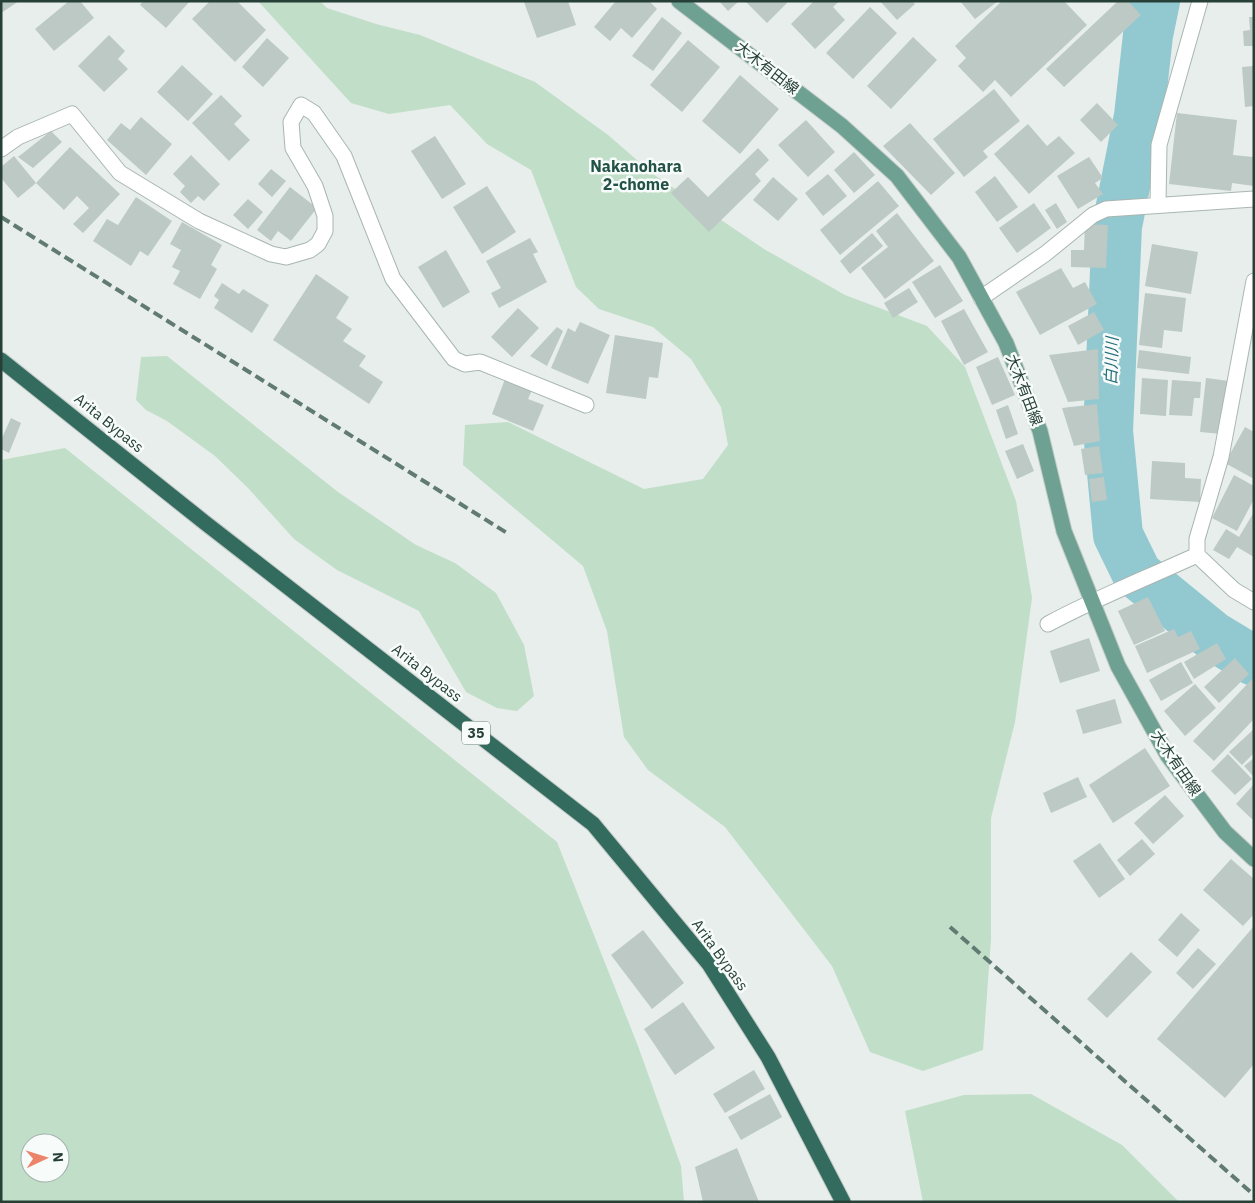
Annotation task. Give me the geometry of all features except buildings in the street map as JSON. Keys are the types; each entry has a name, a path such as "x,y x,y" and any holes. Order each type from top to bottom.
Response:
{"highway":[{"name":"Arita Bypass","path":"1,360 204,522 593,824 709,964 768,1056 843,1202"}],"main road":[{"name":"大木有田線","path":"679,1 842,126 897,176 959,257 1006,343 1040,431 1064,531 1090,602 1118,666 1168,756 1225,832 1254,859"}],"street":[{"path":"1158,205 1159,145 1200,1"},
{"path":"1,149 18,137 72,114 120,173 199,221 271,254 286,257 310,250 318,244 325,231 325,216 315,186 293,148 291,122 302,104 314,113 344,156 392,279 454,359 465,364 480,362 586,405"},
{"path":"981,298 1045,254 1092,215 1106,209 1254,199"},
{"path":"1254,281 1220,457 1197,539 1197,555 1234,590 1254,602"},
{"path":"1048,624 1090,602 1197,555"}],"green space":[{"path":"258,1 320,1 327,8 376,24 420,35 535,82 608,135 653,174 764,249 845,295 927,326 965,367 1016,501 1032,598 1015,722 991,818 991,939 983,1050 923,1071 870,1052 832,966 725,827 648,770 624,737 607,631 583,566 463,465 465,425 508,422 644,489 703,479 728,445 721,407 691,359 653,327 599,309 576,287 531,170 487,144 450,105 389,114 351,103"},
{"path":"167,356 338,492 416,545 455,563 496,593 524,645 534,696 517,711 497,708 466,692 419,611 337,570 294,539 248,488 215,456 167,421 146,410 136,400 141,357"},
{"path":"65,448 557,842 638,1046 681,1166 684,1202 1,1202 1,460"},
{"path":"1031,1094 1122,1145 1179,1202 923,1202 905,1111 964,1095"}],"waterway":[{"name":"白川川","path":"1155,1 1148,35 1139,116 1117,226 1108,431 1118,535 1137,574 1213,636 1254,661"}],"railway":[{"path":"1,217 507,533"},
{"path":"950,927 1254,1195"}],"district":[{"name":"Nakanohara 2-chome","path":"636,175"}]}
